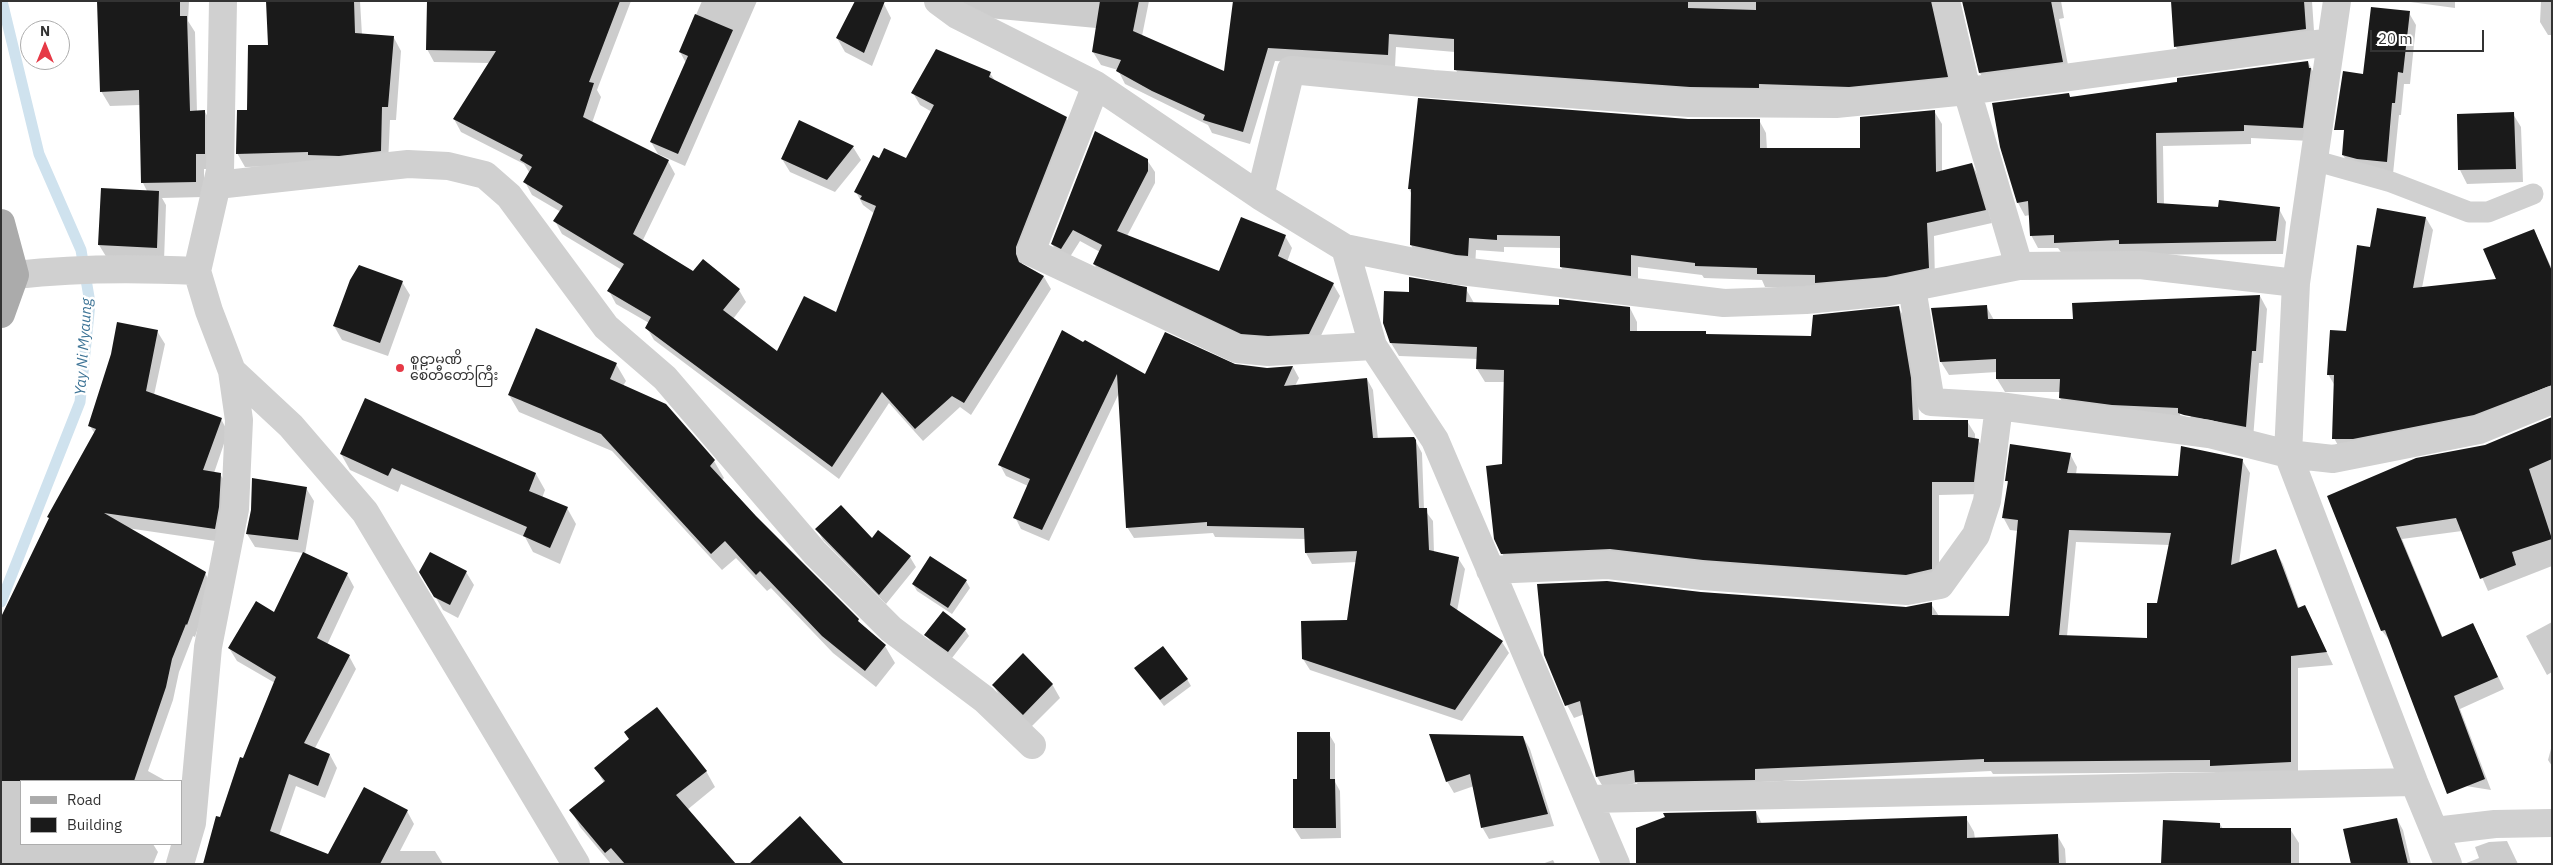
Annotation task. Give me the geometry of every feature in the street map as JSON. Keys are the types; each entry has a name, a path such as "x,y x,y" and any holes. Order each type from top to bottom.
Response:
{"main road":[{"path":"1,223 15,275 1,314"}],"street":[{"path":"180,864 192,823 208,647 235,509 239,420 232,371 209,311 197,271 220,171 223,1"},
{"path":"938,1 957,15 1096,85 1260,196 1345,248 1453,270 1724,303 1806,300 1912,288 2019,266 2140,265 2296,283"},
{"path":"1946,1 1967,91 2019,266"},
{"path":"2337,1 2296,283 2288,454 2414,782 2448,864"},
{"path":"1260,196 1291,70 1433,84 1690,104 1836,104 1967,91 2330,42"},
{"path":"1096,85 1031,252 1237,349 1268,352 1373,346"},
{"path":"217,185 408,164 448,166 485,176 509,196 606,327 665,378 815,553 891,629 984,699 1032,745"},
{"path":"1345,248 1373,346 1435,440 1616,864"},
{"path":"15,275 68,269 116,268 197,271"},
{"path":"1912,288 1931,402 1999,406 2209,434 2288,454 2333,459 2479,430 2552,400"},
{"path":"232,371 291,426 365,512 576,864"},
{"path":"1490,570 1608,564 1702,576 1907,591 1940,584 1976,535 1987,501 1999,406"},
{"path":"1588,799 2414,782"},
{"path":"2434,831 2495,824 2552,823"}],"lane":[{"path":"2313,160 2391,182 2469,212 2488,212 2533,194"}],"building":[{"path":"97,1 180,1 180,16 187,16 190,111 205,110 205,154 196,154 196,182 141,183 139,90 100,92"},
{"path":"266,1 354,1 355,33 394,36 388,107 382,107 381,151 339,156 308,155 308,152 236,154 237,110 247,110 248,45 268,45"},
{"path":"427,1 620,1 589,82 594,83 583,117 669,160 633,234 693,271 703,259 740,289 723,310 777,351 804,296 836,312 876,206 860,199 862,196 854,192 873,155 879,158 884,148 906,158 934,105 911,93 936,49 991,72 989,77 1067,117 1016,247 1019,262 1044,276 964,403 952,396 915,429 882,392 832,467 645,328 651,317 607,291 624,264 553,221 563,206 523,182 532,167 520,160 523,155 453,119 496,51 426,50"},
{"path":"855,1 885,1 864,53 836,38"},
{"path":"1100,1 1139,1 1133,31 1224,71 1233,1 1688,1 1688,8 1756,10 1756,1 1931,1 1948,77 1849,87 1759,84 1759,88 1690,87 1454,70 1454,39 1389,34 1388,55 1268,48 1243,132 1203,120 1205,115 1152,91 1116,71 1121,60 1092,52"},
{"path":"1962,1 2051,1 2063,62 1979,73"},
{"path":"2171,1 2304,1 2306,29 2174,47"},
{"path":"2371,7 2410,11 2403,73 2398,72 2395,103 2392,103 2387,162 2357,159 2342,155 2344,130 2334,130 2343,71 2363,74"},
{"path":"695,14 733,30 678,154 650,142 688,56 679,52"},
{"path":"2308,61 2309,68 2311,68 2303,128 2244,125 2244,131 2156,133 2157,203 2218,207 2219,200 2280,207 2276,241 2119,244 2119,240 2054,243 2054,235 2030,236 2028,201 2017,203 2000,147 1992,103 2069,93 2070,97 2177,82 2177,78"},
{"path":"1418,98 1688,119 1760,119 1760,148 1860,148 1860,117 1935,110 1936,172 1972,163 1986,210 1927,223 1929,268 1886,277 1815,283 1815,275 1757,274 1757,268 1695,266 1695,263 1631,255 1631,276 1560,267 1560,236 1497,235 1497,240 1469,238 1468,256 1456,255 1410,245 1411,189 1408,189"},
{"path":"2514,112 2516,169 2458,170 2457,114"},
{"path":"799,120 854,146 827,180 781,159"},
{"path":"1095,131 1148,159 1148,171 1117,231 1219,271 1241,217 1286,235 1278,256 1334,283 1309,334 1268,336 1241,334 1093,264 1102,245 1073,230 1061,249 1051,244"},
{"path":"101,188 159,191 157,248 98,245"},
{"path":"2377,208 2426,217 2413,288 2496,279 2483,249 2534,229 2552,271 2552,385 2474,415 2353,439 2332,439 2334,375 2327,375 2330,330 2346,331 2357,245 2370,247"},
{"path":"359,265 403,281 380,343 333,326 350,280"},
{"path":"1409,277 1467,287 1466,302 1559,305 1559,299 1630,307 1630,331 1706,331 1706,334 1811,336 1813,315 1899,306 1911,378 1913,420 1968,420 1968,437 1979,439 1974,482 1932,482 1932,569 1906,575 1703,560 1610,549 1501,554 1494,539 1486,466 1502,464 1504,370 1476,369 1477,347 1390,343 1383,323 1384,291 1409,292"},
{"path":"2260,295 2256,351 2252,351 2246,427 2184,415 2178,413 2178,408 2112,405 2059,398 2060,379 1996,379 1996,359 1940,362 1931,308 1987,305 1988,319 2073,319 2072,303"},
{"path":"117,322 158,330 146,391 222,418 203,470 221,473 219,507 215,529 104,513 206,572 187,625 172,659 166,687 134,780 1,781 1,617 49,518 47,517 96,429 88,426 111,354"},
{"path":"536,328 617,363 610,379 666,404 715,460 710,466 756,516 859,619 858,621 886,645 865,671 822,636 760,571 756,575 725,541 711,554 601,434 508,395"},
{"path":"1062,330 1083,342 1085,340 1145,374 1165,332 1235,364 1267,368 1293,366 1284,386 1367,378 1373,438 1414,437 1416,440 1419,508 1427,508 1429,550 1459,557 1450,605 1503,641 1455,710 1302,659 1301,621 1347,620 1357,551 1305,553 1304,528 1207,526 1207,522 1126,528 1117,374 1042,530 1013,518 1030,479 998,465"},
{"path":"365,398 536,473 529,491 568,507 550,548 523,536 527,527 392,468 388,476 340,454"},
{"path":"2552,417 2552,459 2529,469 2552,539 2512,552 2516,565 2480,579 2456,518 2396,527 2442,637 2473,623 2498,677 2454,696 2485,779 2447,794 2385,630 2381,631 2327,496 2416,458 2485,445"},
{"path":"2010,444 2071,453 2067,473 2178,476 2181,446 2243,459 2231,565 2276,549 2298,608 2305,605 2327,652 2291,656 2291,762 2210,766 2210,760 1984,762 1984,759 1755,769 1755,780 1635,782 1634,770 1596,777 1580,701 1565,706 1544,655 1537,584 1607,581 1701,592 1906,607 1932,602 1932,615 2009,616 2018,520 2002,518 2008,481 2005,481","holes":["2069,530 2171,533 2157,603 2147,603 2147,638 2059,635"]},
{"path":"252,478 307,487 298,540 246,534 251,510"},
{"path":"841,505 872,538 878,530 911,556 879,595 815,529"},
{"path":"303,552 348,573 317,638 350,655 304,743 330,754 318,786 289,774 270,831 328,854 364,787 408,810 380,864 203,864 216,816 220,817 240,757 243,758 276,677 228,648 256,601 274,612"},
{"path":"430,552 467,571 450,605 434,597 419,572"},
{"path":"930,556 967,580 948,608 912,584"},
{"path":"943,611 966,629 948,652 924,635"},
{"path":"1163,646 1188,679 1160,700 1134,668"},
{"path":"1023,653 1053,684 1023,715 992,685"},
{"path":"657,707 707,771 676,795 736,864 625,864 611,848 605,853 569,810 605,781 594,768 629,739 624,732"},
{"path":"1297,732 1330,732 1330,779 1335,779 1336,828 1293,828 1293,779 1297,779"},
{"path":"1429,734 1523,736 1548,814 1481,828 1470,774 1446,782"},
{"path":"1756,811 1757,823 1967,816 1967,838 2058,834 2059,864 1636,864 1636,828 1665,817 1663,813"},
{"path":"800,816 844,864 749,864"},
{"path":"2397,818 2408,864 2351,864 2343,829"},
{"path":"2163,820 2220,823 2220,828 2291,828 2291,864 2161,864"}],"waterway":[{"name":"Yay Ni Myaung","path":"1,602 80,402 90,303 81,250 39,154 2,1"}],"place":[{"name":"စူဠာမဏိ စေတီတော်ကြီး","path":"400,368"}]}
